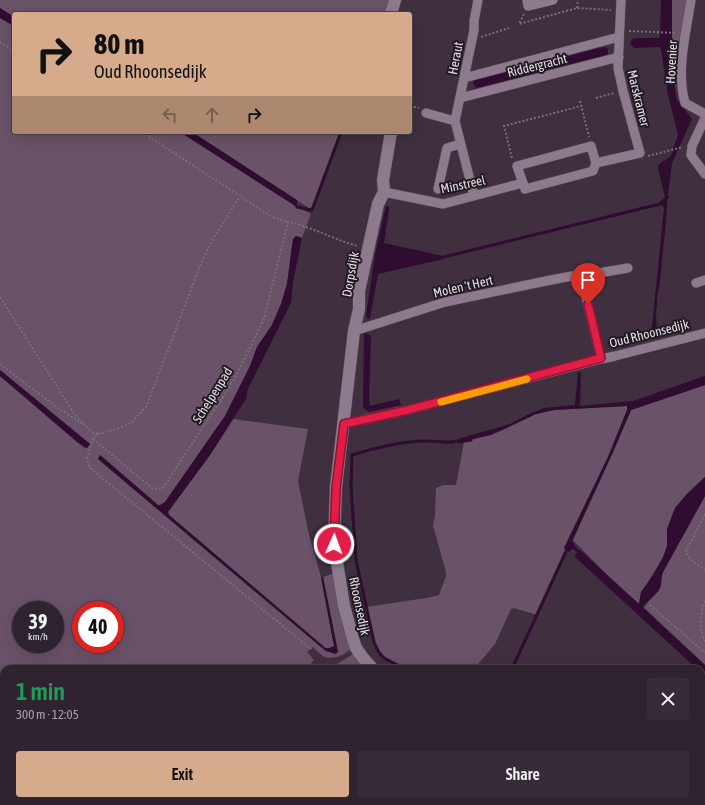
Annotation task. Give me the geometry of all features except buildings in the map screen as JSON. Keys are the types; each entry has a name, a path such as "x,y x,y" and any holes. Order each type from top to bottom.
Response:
{"street":[{"path":"392,12 394,0"},
{"name":"Heraut","path":"474,196 455,121 474,30 478,0"},
{"path":"528,3 553,0"},
{"name":"Marskramer","path":"621,0 618,68 640,153"},
{"name":"Hovenier","path":"691,0 684,44 681,80 685,103 705,114"},
{"name":"Riddergracht","path":"464,78 619,34"},
{"name":"Riddergracht","path":"460,98 619,57"},
{"path":"426,113 455,121"},
{"path":"705,118 692,146 691,155 705,174"},
{"name":"Dorpsdijk","path":"344,424 359,291 378,204 384,192 383,180 390,134"},
{"path":"438,189 447,148 460,144"},
{"path":"523,183 517,166 591,146 596,163"},
{"name":"Minstreel","path":"384,192 442,204 523,183 525,189 593,171 596,163 640,153"},
{"name":"Molen 't Hert","path":"354,331 445,302 550,280 628,268"},
{"path":"581,276 601,358"},
{"name":"Oud Rhoonsedijk","path":"344,424 416,408 601,358 615,356 705,332"},
{"name":"Rhoonsedijk","path":"344,424 336,488 334,544 344,606 352,639 362,658 368,665"}],"path":[{"path":"577,8 578,0"},
{"path":"528,3 519,24 577,8 620,10"},
{"path":"472,39 509,28"},
{"path":"619,34 657,32 674,33"},
{"path":"0,42 12,50"},
{"path":"596,98 623,91"},
{"path":"580,101 591,146"},
{"path":"517,166 514,166 504,126 581,106"},
{"path":"145,134 272,216 313,229 341,242 368,249"},
{"path":"640,153 648,156 683,147"},
{"path":"240,196 212,241 202,261 146,407 131,423 120,428 98,434 93,439 87,458 90,468 311,649"},
{"name":"Schelpenpad","path":"93,439 153,489 163,488 234,380 264,319 288,222"},
{"path":"0,297 75,415 85,426"},
{"path":"0,364 55,406 92,432 98,434"},
{"path":"705,514 686,551 688,556 705,570"},
{"path":"705,601 701,626 705,641"},
{"path":"650,605 704,652 705,651"}],"shaded area":[{"path":"0,0 391,0 388,12 12,12 12,16 0,8"},
{"path":"661,0 672,0 672,47 675,89 677,100 692,119 672,163 660,282 657,297 657,336 651,337 664,208 662,205 660,206 660,202 665,197 658,168 659,164 671,156 678,135 668,95 661,49 659,47 634,48 630,44 632,39 658,38 660,36"},
{"path":"672,0 688,0 678,77 675,89 672,47"},
{"path":"0,8 12,16 12,25 0,18"},
{"path":"0,18 12,25 12,134 183,134 297,207 311,214 302,238 296,236 293,239 287,284 281,304 272,325 257,347 250,366 225,416 165,502 160,506 158,505 100,455 98,459 321,647 326,651 336,654 337,647 323,577 335,573 352,647 343,655 330,658 323,656 313,647 307,652 314,660 311,663 314,665 0,665 0,376 87,448 90,444 0,370"},
{"path":"604,47 608,49 607,55 476,88 473,83 475,80"},
{"path":"183,134 195,134 297,200 297,207"},
{"path":"195,134 340,134 312,210"},
{"path":"386,206 389,206 389,211 384,243 443,256 444,259 378,274 370,318 367,319 366,315 375,255"},
{"path":"296,236 302,238 293,282 291,303 248,389 246,399 210,455 168,512 169,515 325,648 329,648 334,646 321,577 323,577 338,652 336,654 326,651 321,647 98,459 100,455 158,505 165,502 225,416 250,366 257,347 272,325 281,304 287,284 293,239"},
{"path":"365,333 371,337 370,406 399,399 401,405 369,412 363,408"},
{"path":"0,370 90,444 87,448 77,442 0,376"},
{"path":"578,372 581,373 580,406 633,401 705,376 705,385 631,410 572,541 575,546 569,552 564,548 608,457 627,410 627,406 554,410 536,414 491,435 443,444 510,424 544,408 575,405"},
{"path":"705,385 705,477 675,508 667,529 667,546 664,558 641,592 639,605 573,540 631,410"},
{"path":"627,406 627,410 608,457 564,548 567,551 537,615 514,608 511,609 495,644 477,665 397,665 385,659 377,650 374,642 366,607 439,595 446,572 433,526 435,516 436,488 443,485 456,485 464,442 501,431 536,414 554,410"},
{"path":"233,419 308,429 298,481 309,535 321,577 334,646 331,648 326,648 169,515 168,512 210,455"},
{"path":"705,477 705,496 663,572 660,588 643,607 705,665 693,665 574,556 580,550 639,604 641,592 650,580 663,557 667,546 667,529 675,508"},
{"path":"705,496 705,665 643,608 661,586 661,577 663,572"},
{"path":"353,654 356,654 366,665 337,665"}],"waterway":[{"path":"297,207 312,210 340,134"},
{"path":"444,257 660,204 668,197"},
{"path":"459,442 471,440"},
{"path":"397,665 386,660 380,654 374,642 356,560 351,486 352,455 395,444 422,441 453,442"},
{"path":"571,545 580,553"},
{"path":"514,665 568,547"}],"slow traffic":[{"path":"441,402 527,379"}],"route":[{"path":"334,544 336,488 344,424 408,410 601,358 588,304"}]}
